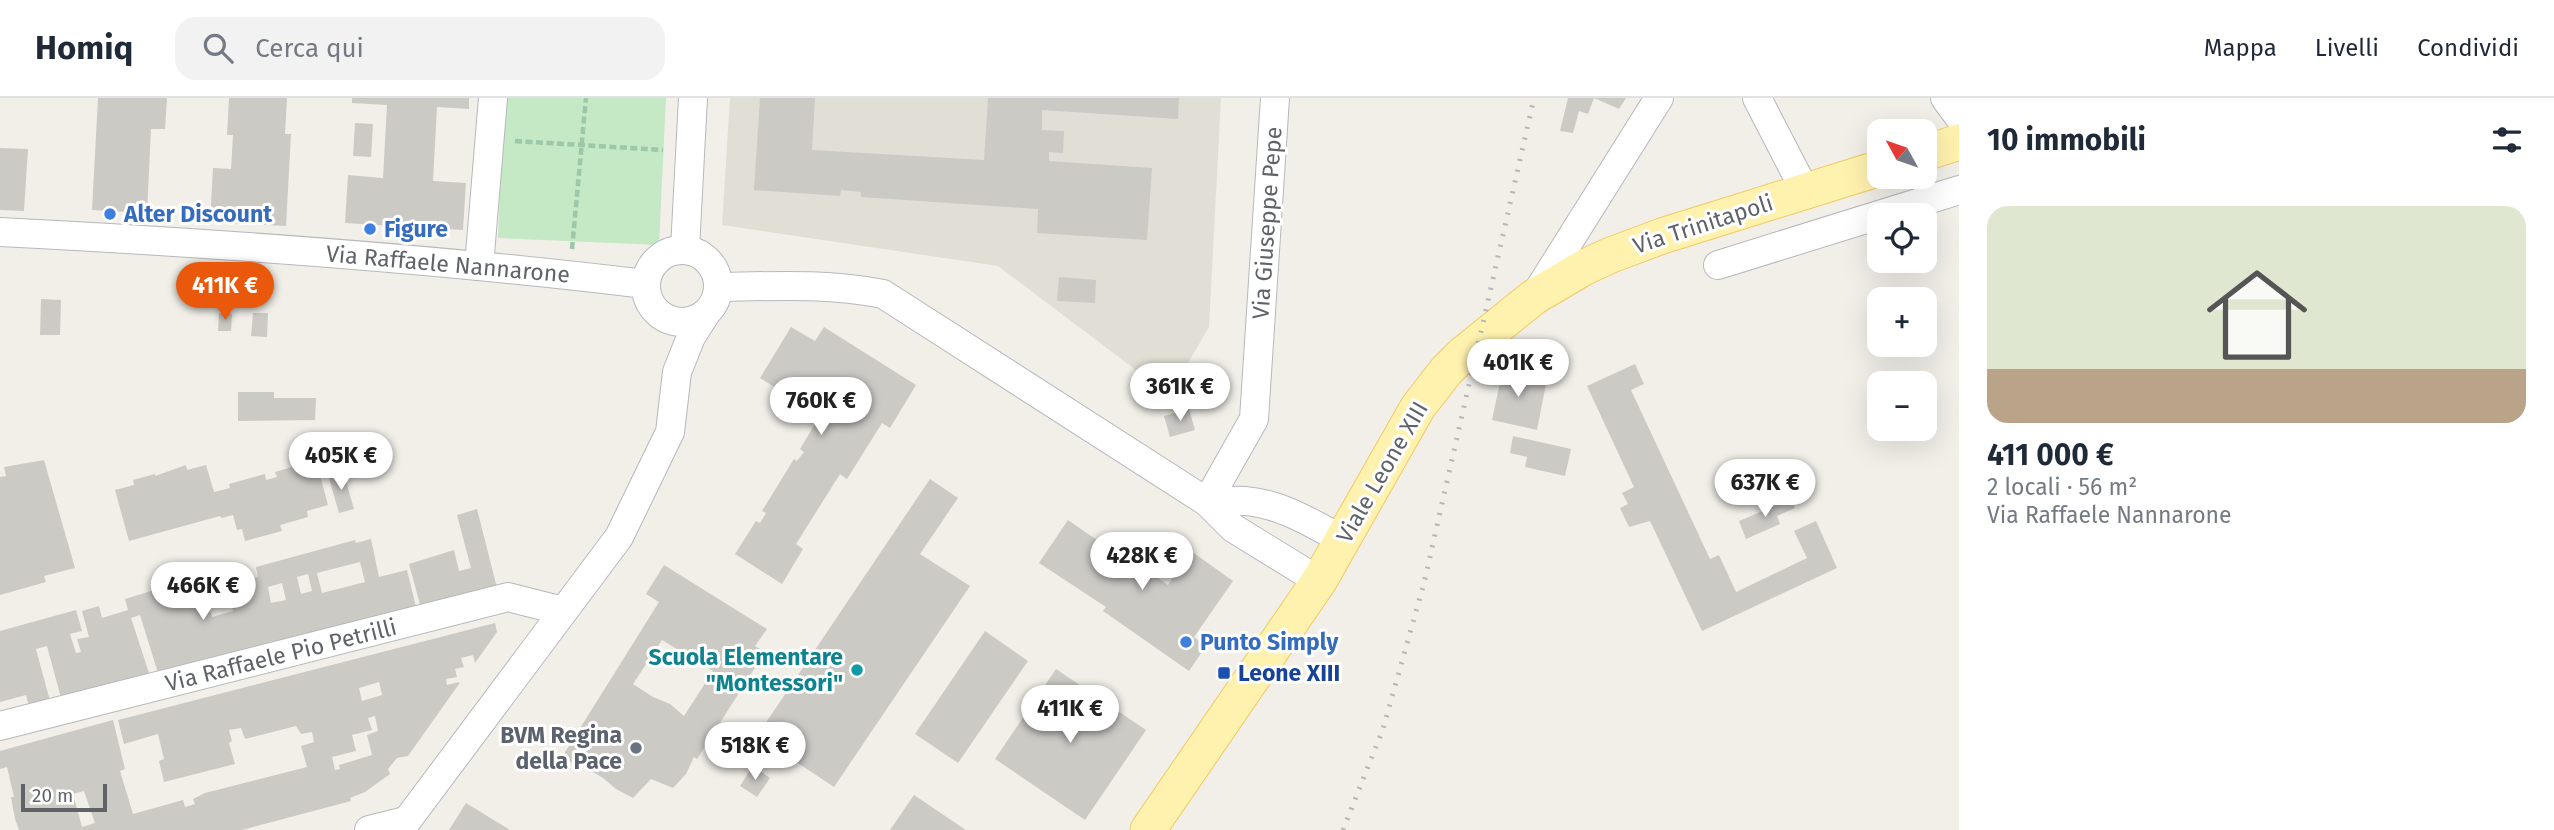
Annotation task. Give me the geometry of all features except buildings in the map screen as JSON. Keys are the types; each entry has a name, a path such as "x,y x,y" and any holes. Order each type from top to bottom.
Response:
{"main road":[{"path":"1937,149 1959,142"},
{"name":"Via Trinitapoli","path":"1534,297 1585,267 1624,250 1867,172"},
{"name":"Viale Leone XIII","path":"1148,830 1319,581 1431,388 1478,340 1534,297"}],"street":[{"path":"479,266 493,98"},
{"path":"685,249 693,98"},
{"name":"Via Giuseppe Pepe","path":"1207,502 1254,419 1275,98"},
{"name":"Viale Leone XIII","path":"1534,297 1659,98"},
{"path":"1757,98 1805,191"},
{"path":"1945,98 1959,117"},
{"path":"1918,203 1959,190"},
{"path":"1718,265 1867,219"},
{"name":"Via Raffaele Nannarone","path":"0,232 185,242 569,274 645,284"},
{"path":"369,830 403,826 618,537 670,432 677,372 691,337 714,305 719,287 717,274 710,261 685,249 669,251 660,256 649,270 645,284 646,295 656,312 677,372"},
{"path":"719,287 810,285 883,294 1207,502 1233,528 1319,581"},
{"path":"656,312 667,320 686,323 705,315"},
{"path":"1207,502 1245,501 1275,506 1343,540"},
{"name":"Via Raffaele Pio Petrilli","path":"0,726 508,597 563,611"}],"path":[{"path":"569,274 586,98"},
{"path":"489,140 690,151"}],"shaded area":[{"path":"730,98 1221,98 1209,327 1169,395 998,266 722,225"}],"green space":[{"path":"504,98 666,98 659,245 498,238"}],"railway":[{"path":"1343,830 1383,729 1424,583 1534,98"}],"place":[{"name":"Alter Discount","path":"110,214"},
{"name":"Figure","path":"370,229"},
{"name":"Punto Simply","path":"1186,642"},
{"name":"Scuola Elementare \"Montessori\"","path":"857,670"},
{"name":"Leone XIII","path":"1224,673"},
{"name":"BVM Regina della Pace","path":"636,748"}]}
